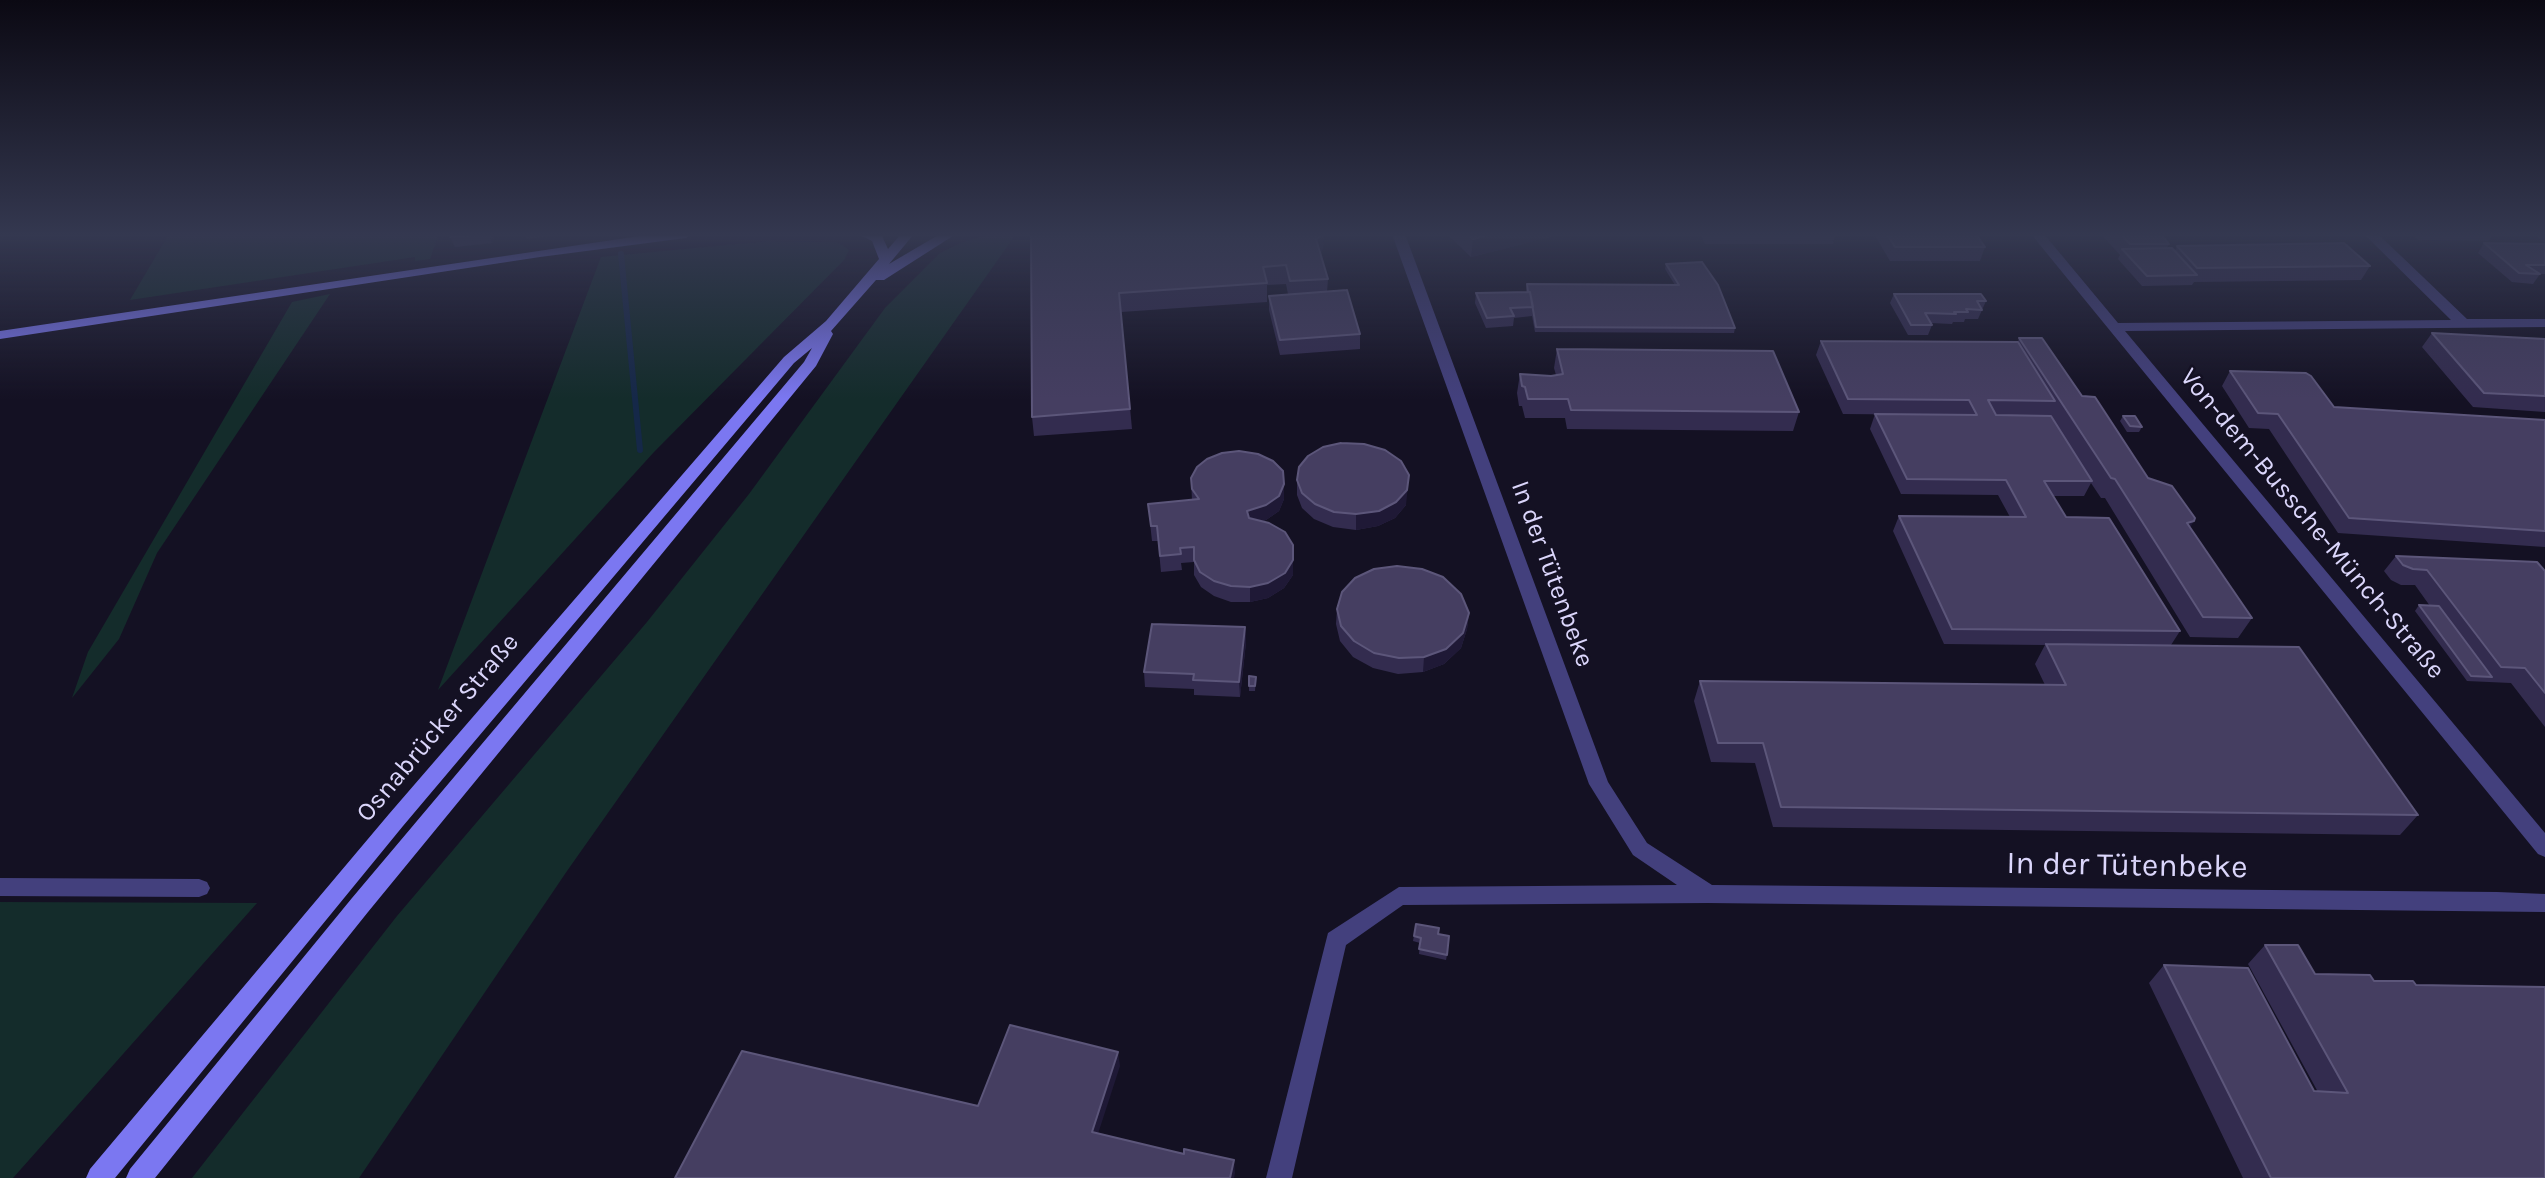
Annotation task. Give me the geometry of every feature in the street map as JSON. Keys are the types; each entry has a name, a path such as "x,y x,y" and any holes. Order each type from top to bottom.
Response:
{"main road":[{"path":"0,335 306,289"},
{"name":"Osnabrücker Straße","path":"99,1178 396,820 780,370 831,324 862,289"},
{"name":"Osnabrücker Straße","path":"139,1178 352,915 811,363 831,324"}],"street":[{"name":"In der Tütenbeke","path":"1418,289 1599,784 1640,849 1708,894"},
{"name":"Von-dem-Bussche-Münch-Straße","path":"2083,289 2545,848"},
{"path":"2427,289 2463,323"},
{"path":"2114,327 2545,323"},
{"path":"0,887 199,887"},
{"name":"In der Tütenbeke","path":"1279,1178 1336,940 1399,896 1708,894 2545,903"}],"green space":[{"path":"137,289 203,289 130,300"},
{"path":"589,289 815,289 654,452 438,690"},
{"path":"904,289 977,289 567,871 359,1178 192,1178 397,916 647,622 749,494 885,308"},
{"path":"330,294 157,553 119,639 72,698 88,652 292,302"},
{"path":"0,902 257,903 13,1178 0,1178"}],"building":[{"path":"1031,289 1179,289 1119,293 1130,409 1032,417"},
{"path":"1528,289 1720,289 1735,328 1536,327"},
{"path":"1347,290 1360,334 1280,340 1269,296"},
{"path":"1530,292 1533,307 1510,308 1514,316 1487,318 1476,293"},
{"path":"1894,294 1981,294 1986,301 1977,301 1982,310 1966,309 1968,312 1954,312 1956,314 1925,313 1932,325 1911,325"},
{"path":"2432,333 2545,339 2545,396 2484,393"},
{"path":"2019,338 2042,338 2082,396 2095,397 2148,478 2172,486 2195,518 2187,523 2252,618 2203,617 2115,479 2111,478"},
{"path":"1821,341 2018,342 2055,401 1988,400 1996,415 2051,416 2092,481 2044,481 2066,517 2109,518 2180,631 1952,629 1899,516 2026,517 2006,480 1907,479 1875,414 1977,415 1969,400 1848,399"},
{"path":"1557,349 1773,351 1799,412 1571,410 1568,399 1528,399 1520,374 1563,374"},
{"path":"2230,371 2306,373 2334,407 2545,420 2545,531 2349,518 2278,414 2258,413"},
{"path":"2123,416 2135,416 2142,427 2130,426"},
{"path":"1341,443 1364,444 1385,450 1401,461 1409,475 1407,490 1396,502 1379,511 1356,514 1334,512 1315,504 1302,493 1297,480 1299,467 1308,456 1323,447"},
{"path":"1239,451 1258,454 1273,461 1283,471 1284,484 1279,496 1266,505 1247,511 1249,518 1269,523 1285,532 1293,545 1293,560 1285,573 1268,583 1250,587 1231,586 1214,581 1200,572 1194,560 1194,547 1180,548 1181,554 1160,556 1157,526 1151,526 1148,504 1199,499 1192,489 1191,478 1197,467 1222,453"},
{"path":"2396,556 2537,562 2545,571 2545,693 2525,668 2501,667 2427,570 2403,565"},
{"path":"1397,566 1422,569 1443,577 1461,594 1469,613 1463,633 1446,649 1424,657 1399,658 1374,653 1354,641 1341,626 1337,609 1342,592 1355,578 1374,569"},
{"path":"2419,605 2439,606 2492,677 2471,676"},
{"path":"1152,624 1245,627 1239,682 1193,680 1194,674 1144,672"},
{"path":"2046,644 2299,647 2418,815 1781,807 1763,743 1718,743 1700,681 2066,685"},
{"path":"1249,676 1256,677 1255,686 1249,686"},
{"path":"1416,924 1439,928 1438,934 1449,936 1447,955 1419,949 1421,938 1414,936"},
{"path":"2265,945 2298,945 2315,974 2370,975 2374,981 2413,981 2416,985 2545,987 2545,1178 2271,1178 2164,965 2248,968 2314,1091 2348,1093"},
{"path":"1010,1025 1118,1052 1092,1132 1184,1154 1184,1149 1234,1160 1230,1178 675,1178 742,1051 978,1106"}],"waterway":[{"path":"624,289 640,450"}]}
